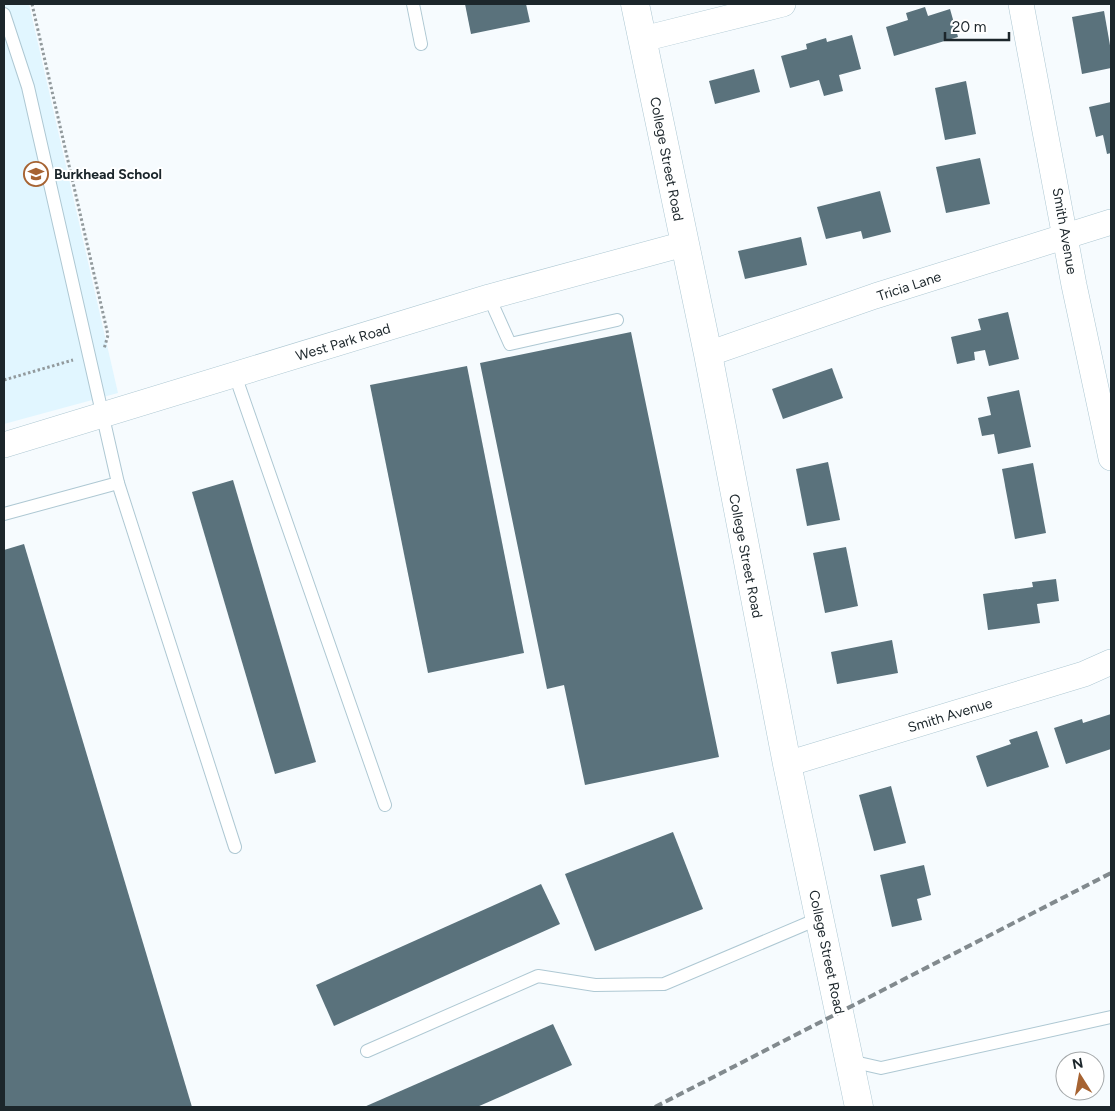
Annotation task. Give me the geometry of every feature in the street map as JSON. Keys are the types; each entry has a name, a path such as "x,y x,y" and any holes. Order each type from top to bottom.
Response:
{"street":[{"name":"College Street Road","path":"635,4 708,354 787,764 859,1107"},
{"path":"642,39 784,4"},
{"name":"Smith Avenue","path":"1021,4 1074,285 1111,458"},
{"name":"Tricia Lane","path":"708,354 875,296 1111,222"},
{"name":"West Park Road","path":"4,445 489,297 684,244"},
{"name":"Smith Avenue","path":"787,764 1084,674 1111,662"}],"lane":[{"path":"413,4 421,44"},
{"path":"4,14 28,87 118,483 235,847"},
{"path":"489,297 510,344 617,320"},
{"path":"235,375 385,805"},
{"path":"4,514 118,483"},
{"path":"367,1051 538,976 595,985 664,984 820,918"},
{"path":"850,1061 881,1068 1111,1017"}],"path":[{"path":"32,4 108,335 107,344 101,351"},
{"path":"4,380 75,359"}],"shaded area":[{"name":"Burkhead School","path":"4,4 29,4 118,393 4,424"}],"building":[{"path":"465,4 526,4 530,22 471,34"},
{"path":"925,7 928,16 950,9 958,37 894,56 886,27 908,20 906,13"},
{"path":"1104,11 1111,51 1111,68 1082,74 1072,17"},
{"path":"852,35 861,69 839,75 843,91 824,96 819,80 790,88 781,56 807,49 806,44 826,38 827,42"},
{"path":"754,69 760,92 715,104 709,81"},
{"path":"966,81 976,134 945,140 935,88"},
{"path":"1111,102 1111,153 1107,154 1103,135 1096,137 1089,107"},
{"path":"980,158 990,204 946,213 936,167"},
{"path":"880,191 891,232 863,239 861,231 826,239 817,207"},
{"path":"801,237 807,265 745,279 738,251"},
{"path":"1008,312 1019,359 989,366 985,350 974,352 975,360 957,364 951,337 981,330 978,319"},
{"path":"631,332 719,757 585,785 564,685 547,689 480,363"},
{"path":"467,366 524,653 428,673 370,385"},
{"path":"832,368 843,398 783,419 772,389"},
{"path":"1019,390 1031,447 998,454 994,434 982,436 978,418 991,415 987,397"},
{"path":"828,462 840,520 807,526 796,469"},
{"path":"1033,463 1046,533 1015,539 1002,469"},
{"path":"233,480 316,762 275,774 192,492"},
{"path":"24,544 192,1107 4,1107 4,550"},
{"path":"846,547 858,606 825,613 813,553"},
{"path":"1056,579 1059,601 1037,604 1040,623 988,630 983,594 1033,587 1032,582"},
{"path":"892,640 898,673 837,684 831,652"},
{"path":"1111,714 1111,749 1066,764 1054,728 1082,719 1083,723"},
{"path":"1037,731 1049,767 987,787 976,756 1011,744 1009,740"},
{"path":"891,786 906,843 874,851 859,795"},
{"path":"673,832 703,909 595,951 565,874"},
{"path":"924,865 931,895 917,899 922,920 892,927 880,875"},
{"path":"541,884 560,924 334,1026 316,985"},
{"path":"553,1024 572,1065 477,1107 364,1107"}],"railway":[{"path":"655,1107 1111,873"}],"place":[{"name":"Burkhead School","path":"36,174"}]}
